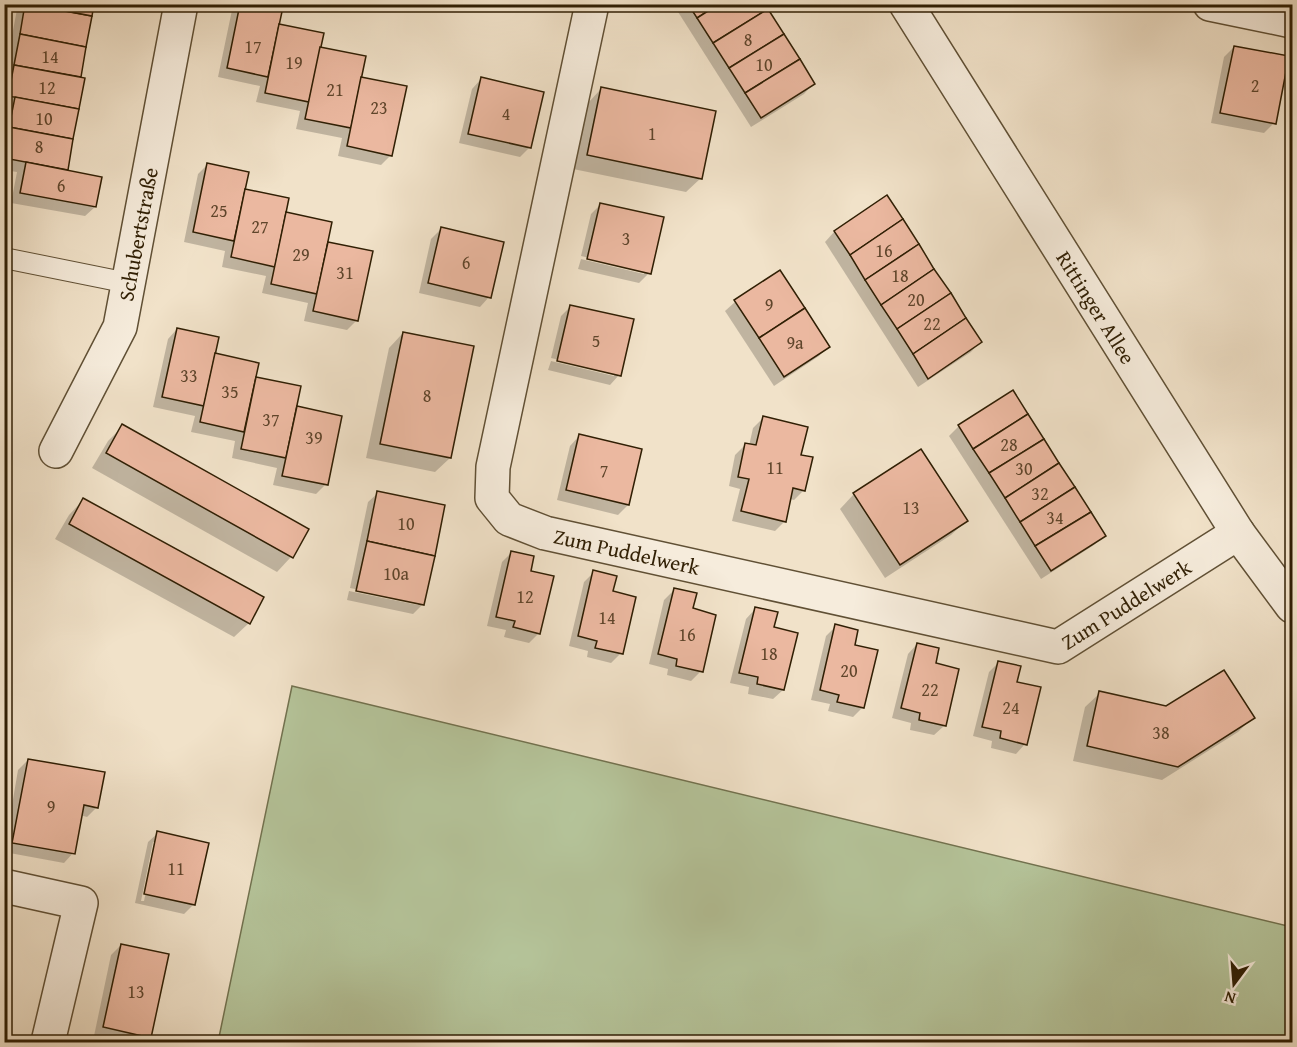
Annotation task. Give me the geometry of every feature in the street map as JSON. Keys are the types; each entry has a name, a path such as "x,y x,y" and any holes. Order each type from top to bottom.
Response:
{"street":[{"name":"Schubertstraße","path":"56,451 120,327 181,4"},
{"name":"Zum Puddelwerk","path":"592,4 493,467 492,498 509,519 545,533 1058,647 1238,533"},
{"name":"Rittinger Allee","path":"906,4 1238,533 1293,606"},
{"path":"1210,4 1293,21"},
{"path":"4,885 81,903 48,1042"}],"lane":[{"path":"4,258 128,283"}],"green space":[{"path":"292,686 1292,927 1292,1042 218,1042"}],"building":[{"path":"25,4 92,16 86,47 20,34"},
{"path":"30,4 94,4 92,16"},
{"path":"240,4 283,7 268,77 227,68"},
{"path":"688,4 719,4 697,18"},
{"path":"719,4 765,4 768,9 713,43 697,18"},
{"path":"768,9 784,34 729,68 713,43"},
{"path":"279,24 324,33 309,102 265,93"},
{"path":"20,34 86,47 81,77 14,65"},
{"path":"784,34 800,59 745,93 729,68"},
{"path":"1234,46 1289,56 1276,124 1220,113"},
{"path":"320,47 366,56 351,128 305,119"},
{"path":"800,59 815,84 761,118 745,93"},
{"path":"14,65 85,78 79,109 8,96"},
{"path":"361,77 407,86 392,156 347,146"},
{"path":"481,77 544,92 531,148 468,134"},
{"path":"601,87 716,111 702,179 587,155"},
{"path":"15,97 79,109 73,139 9,127"},
{"path":"9,127 73,139 68,170 4,158"},
{"path":"26,162 102,177 96,207 20,193"},
{"path":"207,163 249,172 234,241 193,232"},
{"path":"245,189 289,198 275,267 231,257"},
{"path":"887,195 903,219 850,255 834,231"},
{"path":"600,203 664,217 651,274 587,259"},
{"path":"286,212 332,222 317,294 271,284"},
{"path":"903,219 919,244 865,280 850,255"},
{"path":"441,227 504,242 491,298 428,283"},
{"path":"328,242 373,251 358,321 313,311"},
{"path":"919,244 934,269 881,305 865,280"},
{"path":"934,269 951,293 897,329 881,305"},
{"path":"780,270 805,308 759,338 734,300"},
{"path":"951,293 966,318 913,354 897,329"},
{"path":"570,305 634,319 621,376 557,361"},
{"path":"805,308 830,347 784,377 759,338"},
{"path":"966,318 982,342 928,379 913,354"},
{"path":"177,328 219,337 204,406 162,397"},
{"path":"403,332 474,346 451,458 380,444"},
{"path":"215,353 259,363 244,432 200,422"},
{"path":"256,377 301,386 286,458 241,449"},
{"path":"1013,390 1028,414 973,449 958,425"},
{"path":"297,406 342,416 328,485 282,476"},
{"path":"1028,414 1044,439 989,473 973,449"},
{"path":"763,416 808,427 801,455 813,457 805,491 793,488 786,522 741,511 749,479 738,477 745,443 756,445"},
{"path":"122,424 309,529 293,558 106,453"},
{"path":"579,434 642,449 629,505 566,490"},
{"path":"1044,439 1059,463 1005,498 989,473"},
{"path":"921,449 968,521 900,565 853,493"},
{"path":"1059,463 1075,487 1020,522 1005,498"},
{"path":"1075,487 1091,512 1035,546 1020,522"},
{"path":"377,491 445,505 435,556 367,541"},
{"path":"83,498 264,597 250,624 69,524"},
{"path":"1091,512 1106,536 1051,571 1035,546"},
{"path":"367,541 435,556 424,605 356,591"},
{"path":"511,551 534,556 531,571 554,576 540,634 513,627 515,621 496,617"},
{"path":"593,570 617,576 613,591 636,597 623,654 595,648 597,641 578,636"},
{"path":"674,588 697,593 693,608 716,615 703,672 676,666 677,659 658,654"},
{"path":"755,607 778,612 774,627 798,633 784,690 757,684 758,677 739,673"},
{"path":"835,624 858,630 855,645 878,650 864,708 837,702 839,695 820,690"},
{"path":"917,643 939,648 936,663 959,669 946,726 919,720 920,713 901,708"},
{"path":"998,661 1021,666 1017,682 1041,687 1027,745 1000,738 1001,731 982,727"},
{"path":"1224,670 1255,718 1178,767 1087,746 1099,691 1166,706"},
{"path":"28,759 105,772 98,808 84,805 75,854 12,843"},
{"path":"157,831 209,843 195,905 144,894"},
{"path":"121,944 169,954 151,1038 103,1027"}]}
